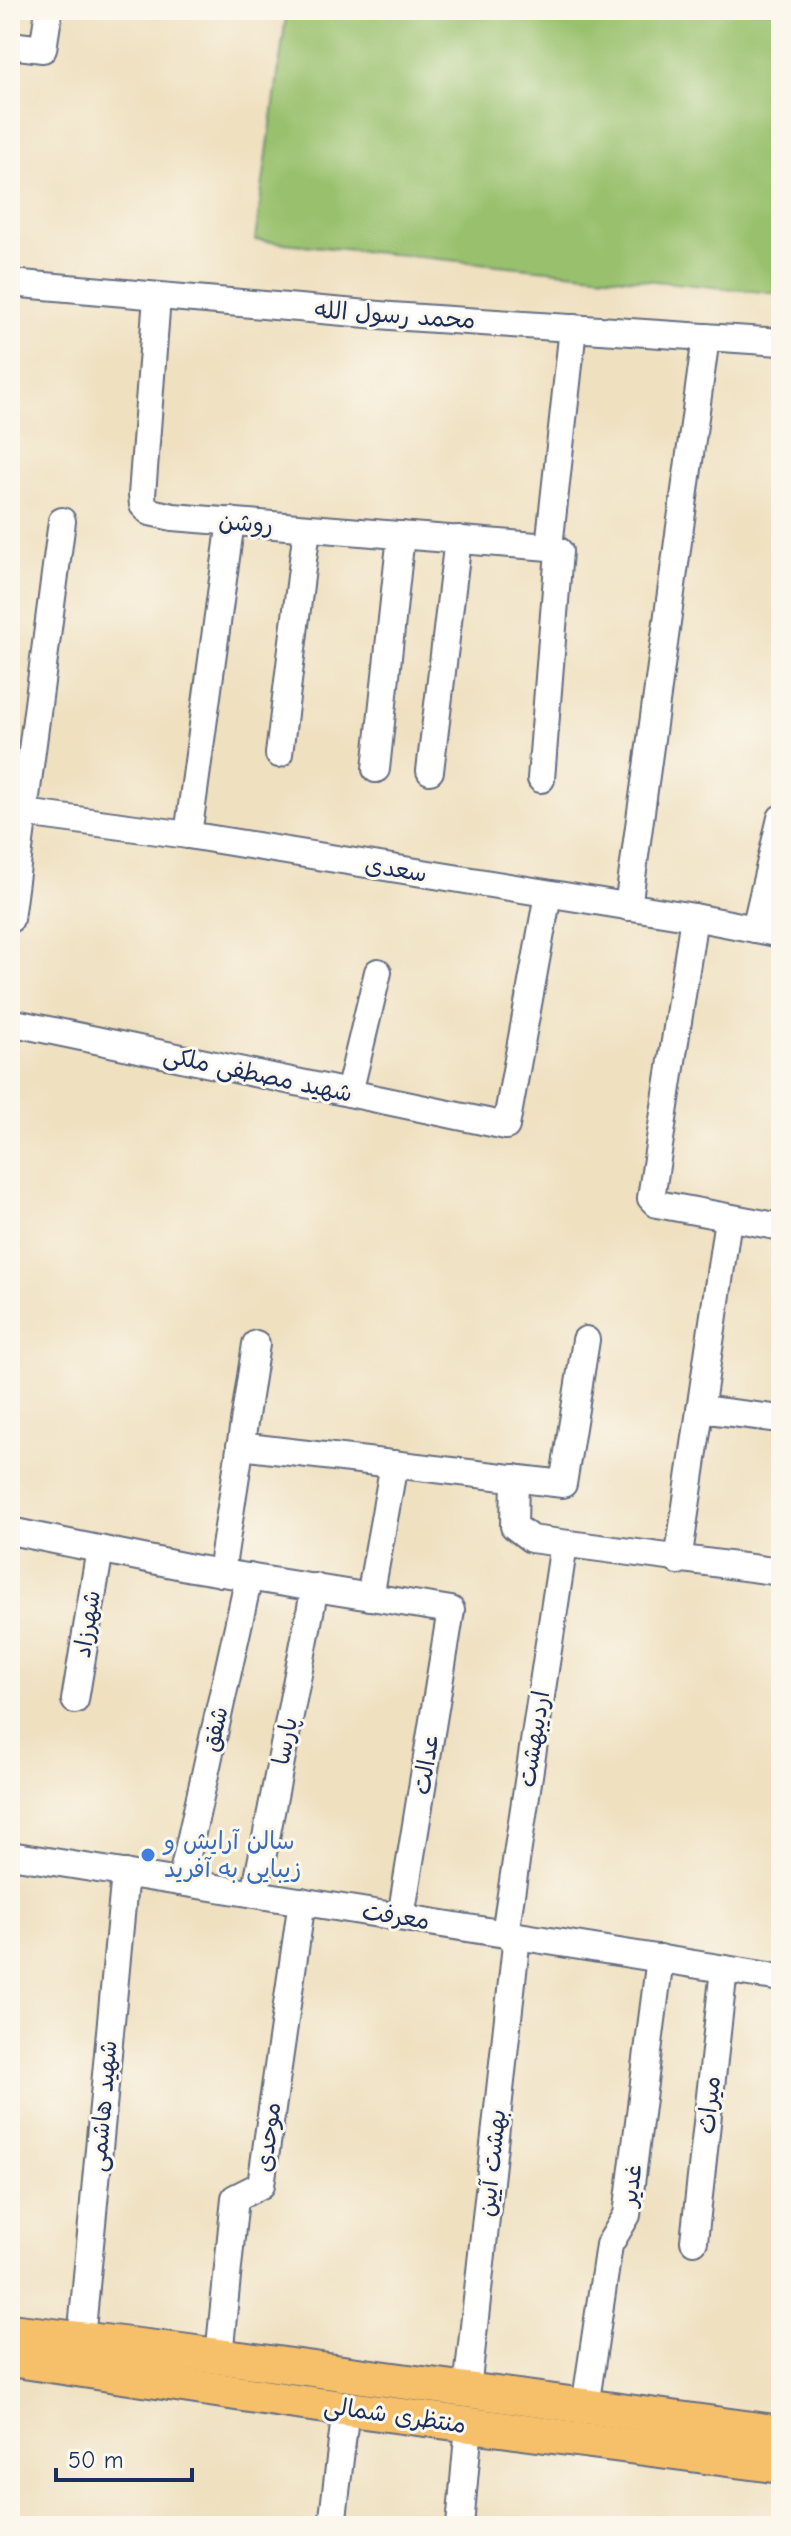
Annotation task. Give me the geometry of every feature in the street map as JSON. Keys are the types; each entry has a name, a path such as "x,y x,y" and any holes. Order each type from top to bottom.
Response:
{"main road":[{"name":"منتظری شمالی","path":"10,2331 219,2356 684,2420 781,2466"},
{"name":"منتظری شمالی","path":"10,2359 680,2454 781,2433"},
{"path":"680,2454 689,2449 693,2439 691,2428 684,2420"}],"street":[{"path":"10,45 43,49 49,10"},
{"name":"محمد رسول الله","path":"10,283 157,297 781,342"},
{"name":"روشن","path":"157,297 143,505 150,512 173,517 554,549"},
{"path":"541,779 554,549 573,328"},
{"path":"628,907 706,337"},
{"path":"10,919 18,812 62,521"},
{"path":"188,835 231,521"},
{"path":"279,754 307,528"},
{"path":"376,769 401,535"},
{"path":"430,771 458,539"},
{"name":"سعدی","path":"18,812 188,835 694,917 781,934"},
{"path":"755,929 781,818"},
{"name":"شهید مصطفی ملکی","path":"10,1022 506,1126 548,894"},
{"path":"694,917 651,1198 657,1204 781,1227"},
{"path":"349,1093 378,972"},
{"path":"678,1561 728,1219"},
{"path":"240,1446 563,1484 586,1340"},
{"path":"221,1573 256,1344"},
{"path":"700,1409 781,1419"},
{"path":"10,1531 221,1573 370,1597 394,1464"},
{"path":"515,1478 514,1526 531,1539 678,1561 781,1572"},
{"name":"اردیبهشت","path":"511,1935 564,1544"},
{"name":"شهرزاد","path":"75,1700 100,1549"},
{"name":"شفق","path":"181,1882 249,1577"},
{"name":"پارسا","path":"255,1894 315,1587"},
{"name":"عدالت","path":"370,1597 451,1610 401,1917"},
{"name":"معرفت","path":"10,1855 781,1978"},
{"name":"شهید هاشمی","path":"81,2340 125,1873"},
{"name":"موحدی","path":"219,2356 235,2198 261,2185 302,1901"},
{"name":"بهشت آیین","path":"467,2390 511,1935"},
{"name":"غدیر","path":"585,2407 609,2245 627,2215 660,1958"},
{"name":"میراث","path":"694,2241 724,1969"},
{"path":"332,2526 346,2408"},
{"path":"460,2526 469,2425"}],"green space":[{"path":"287,10 781,10 781,294 255,240"}],"place":[{"name":"سالن آرایش و زیبایی به آفرید","path":"148,1855"}]}
